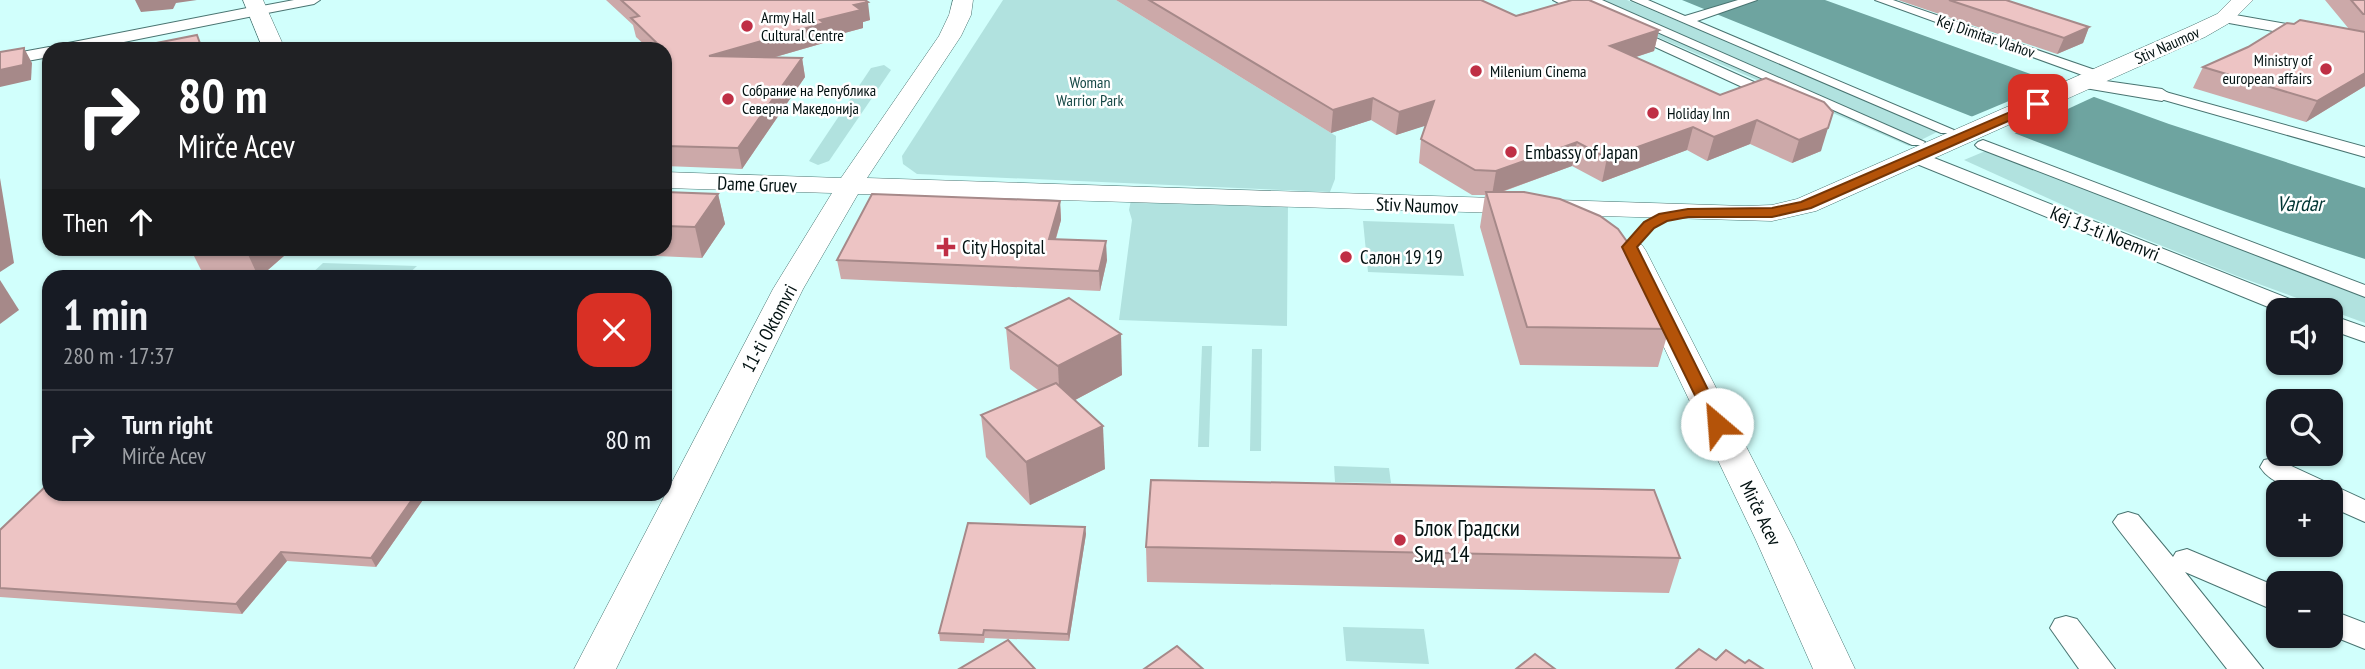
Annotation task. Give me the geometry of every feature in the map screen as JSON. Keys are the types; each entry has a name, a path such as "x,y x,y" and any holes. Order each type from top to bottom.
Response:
{"street":[{"path":"94,42 255,6 314,0"},
{"name":"11-ti Oktomvri","path":"596,669 772,320 849,187 950,36 960,15 963,0"},
{"path":"1559,0 1783,101"},
{"name":"Kej 13-ti Noemvri","path":"1591,0 1916,149 2269,298"},
{"name":"Kej 13-ti Noemvri","path":"1637,0 1966,136 2365,291"},
{"path":"1685,20 1751,0"},
{"name":"Kej Dimitar Vlahov","path":"1881,0 2088,78 2162,95 2365,152"},
{"name":"Stiv Naumov","path":"849,187 1688,213 1745,214 1788,210 1916,149 1966,136 2224,18 2243,0"},
{"path":"255,6 271,42"},
{"path":"2224,18 2365,43"},
{"path":"0,61 42,53"},
{"name":"Kej Dimitar Vlahov","path":"2129,61 2144,84 2162,95"},
{"path":"873,152 916,184 942,190"},
{"name":"Dame Gruev","path":"672,180 849,187"},
{"path":"787,186 812,196 833,213"},
{"path":"1546,209 1589,221 1629,247 1657,220 1688,213"},
{"name":"Mirče Acev","path":"1629,247 1775,540 1834,669"},
{"path":"2343,327 2365,335"},
{"path":"2274,467 2301,480"},
{"path":"2343,501 2365,512"},
{"path":"2128,522 2246,669"},
{"path":"2187,560 2266,595"},
{"path":"2343,627 2365,637"},
{"path":"2066,628 2098,669"}],"green space":[{"name":"Woman Warrior Park","path":"1003,0 1116,0 1336,136 1335,179 1330,192 917,174 903,164 902,156"},
{"path":"1572,0 1627,0 1941,130 1909,146"},
{"path":"884,65 891,70 829,161 818,165 809,161 871,68"},
{"path":"1995,147 2365,287 2365,323 2343,315 2343,298 2297,298 2085,215 1964,160"},
{"path":"1132,195 1288,201 1287,326 1119,320 1132,220 1129,210"},
{"path":"1363,221 1454,224 1464,276 1368,272"},
{"path":"323,263 417,266 413,270 315,270"},
{"path":"1202,346 1212,346 1209,447 1198,447"},
{"path":"1252,349 1262,349 1261,451 1250,451"},
{"path":"1334,466 1389,468 1391,483 1335,482"},
{"path":"1343,627 1424,629 1429,664 1346,661"}],"water":[{"name":"Vardar","path":"1682,0 1825,0 2169,124 2365,188 2365,259 2107,168 1936,103"}],"pier":[{"path":"2057,81 2098,95 2009,136 1966,119"}],"building":[{"path":"621,0 868,2 854,5 861,10 820,20 824,23 709,56 802,58 738,148 672,146 672,42 656,42 631,18 639,16"},
{"path":"1149,0 1481,0 1516,16 1572,0 1589,0 1659,30 1610,46 1720,95 1766,78 1824,102 1833,112 1828,128 1799,140 1757,120 1714,137 1693,127 1607,158 1577,142 1496,171 1475,170 1421,139 1434,101 1399,112 1373,98 1333,110"},
{"path":"1949,0 2006,0 2089,27 2064,38"},
{"path":"2351,0 2365,0 2365,14 2363,14"},
{"path":"2300,20 2365,32 2365,73 2317,101 2203,67 2248,47 2287,23 2294,24"},
{"path":"197,35 200,42 161,42"},
{"path":"24,48 23,65 0,70 0,52"},
{"path":"672,192 718,194 695,227 672,226"},
{"path":"1486,192 1524,192 1560,199 1600,216 1618,229 1628,243 1669,329 1527,327"},
{"path":"872,194 1060,201 1049,239 1106,241 1099,271 837,260"},
{"path":"1069,298 1121,334 1058,366 1006,328"},
{"path":"1056,383 1103,426 1026,462 981,415"},
{"path":"1151,480 1654,490 1680,558 1146,547"},
{"path":"42,490 42,501 411,501 371,558 281,552 236,604 0,588 0,530"},
{"path":"968,523 1085,527 1068,634 984,630 983,635 939,633"},
{"path":"1008,640 1035,669 959,669"},
{"path":"1177,646 1203,669 1144,669"},
{"path":"1699,649 1716,660 1726,650 1745,663 1749,660 1763,669 1676,669"},
{"path":"1535,654 1555,669 1516,669"}],"place":[{"name":"Army Hall Cultural Centre","path":"747,26"},
{"name":"Ministry of european affairs","path":"2326,69"},
{"name":"Milenium Cinema","path":"1476,71"},
{"name":"Собрание на Република Северна Македонија","path":"728,99"},
{"name":"Holiday Inn","path":"1653,113"},
{"name":"Embassy of Japan","path":"1511,152"},
{"name":"City Hospital","path":"946,247"},
{"name":"Салон 19 19","path":"1346,257"},
{"name":"Блок Градски Sид 14","path":"1400,540"}],"route":[{"path":"1717,424 1629,247 1649,225 1664,217 1688,213 1772,213 1806,205 2038,104"}]}
